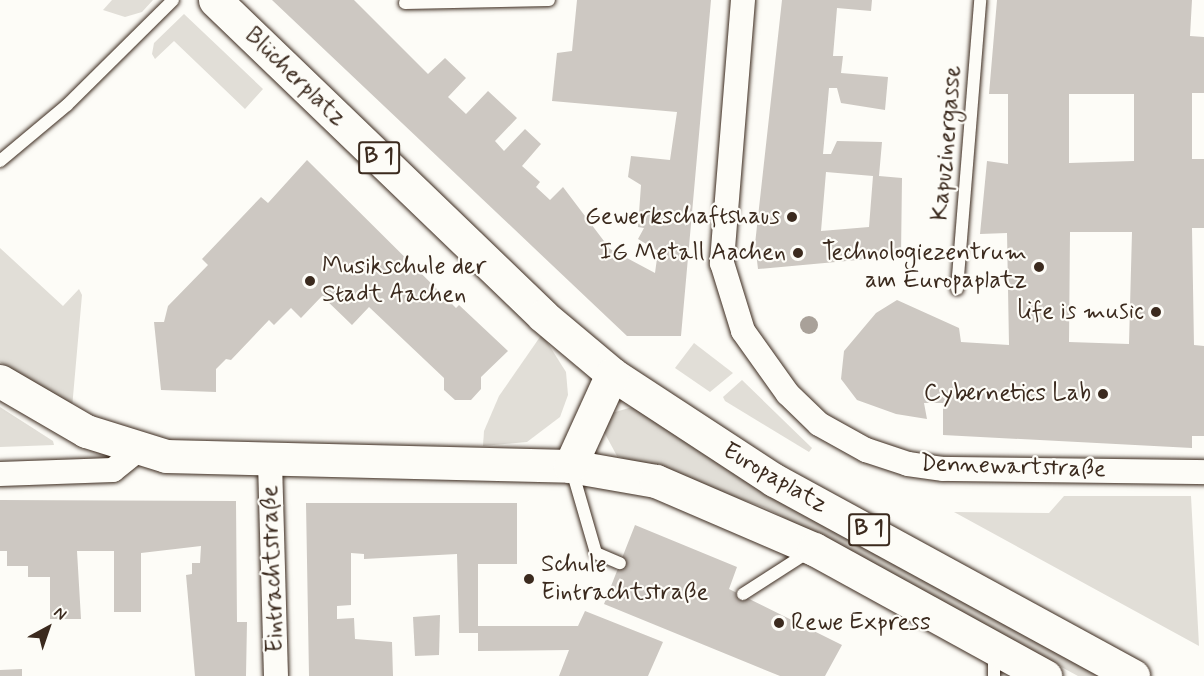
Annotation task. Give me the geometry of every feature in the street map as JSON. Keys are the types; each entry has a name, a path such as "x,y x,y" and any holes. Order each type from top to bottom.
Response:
{"main road":[{"name":"Blücherplatz","path":"215,0 543,316 612,374"},
{"path":"570,466 612,374"},
{"name":"Europaplatz","path":"612,374 774,480 1133,676"},
{"name":"B 1","path":"0,381 61,419 138,450 270,462 570,466"},
{"name":"Europaplatz","path":"570,466 656,481 814,549 994,662 1045,676"}],"street":[{"name":"Dennewartstraße","path":"743,0 722,263 743,332 788,394 819,424 866,450 908,464 944,469 1204,472"},
{"path":"0,474 113,470 138,450"},
{"name":"Eintrachtstraße","path":"270,462 276,676"}],"lane":[{"path":"0,161 67,105 173,0"},
{"path":"405,3 549,0"},
{"name":"Kapuzinergasse","path":"957,289 980,0"},
{"path":"570,466 596,553 620,563"},
{"path":"743,594 814,549"}],"shaded area":[{"path":"112,0 153,0 142,12 125,17 103,10"},
{"path":"184,14 263,89 245,109 174,41 155,59 152,54 154,43"},
{"path":"0,248 63,306 79,289 82,295 72,408 0,362"},
{"path":"542,334 566,372 568,395 560,417 527,442 483,446 484,431 499,396"},
{"path":"694,343 733,373 710,392 675,368"},
{"path":"742,380 812,448 809,452 725,401 723,397"},
{"path":"0,407 53,441 54,445 0,447"},
{"path":"632,407 1102,676 1078,676 766,508 617,456 603,430 612,413"},
{"path":"1064,496 1191,496 1199,646 954,512 1049,513"}],"building":[{"path":"272,0 354,0 428,74 445,58 466,78 448,97 466,114 488,91 517,118 495,141 504,151 525,129 541,144 522,166 540,182 536,187 550,200 563,187 610,249 655,273 658,251 638,239 644,228 638,227 641,185 628,177 631,156 670,160 677,112 552,101 557,53 572,51 577,0 711,0 681,336 627,336"},
{"path":"782,0 872,0 871,11 837,8 833,56 843,56 841,73 888,77 885,110 841,103 837,88 829,88 823,154 831,154 837,141 882,142 879,176 902,178 901,256 758,269 755,244","holes":["826,172 873,176 869,227 821,231"]},
{"name":"Technologiezentrum am Europaplatz","path":"997,0 1192,0 1190,36 1204,37 1204,93 1192,93 1192,159 1204,159 1204,228 1192,228 1194,345 1204,346 1204,436 1192,436 1192,448 943,435 943,403 924,403 927,419 896,414 857,400 841,379 844,351 876,313 897,300 959,328 961,342 1009,345 1007,233 980,234 987,161 1008,164 1008,94 989,94","holes":["1069,94 1134,94 1134,161 1069,163","1070,232 1132,232 1129,344 1069,342"]},
{"name":"Musikschule der Stadt Aachen","path":"307,160 456,308 459,305 508,351 481,377 481,389 471,400 455,400 444,390 444,378 369,307 352,325 322,296 301,318 291,308 274,325 269,320 231,360 226,359 216,369 216,392 161,390 154,322 164,322 168,306 208,265 202,259 261,197 268,203"},
{"path":"0,500 236,501 237,622 247,622 246,676 195,676 186,575 192,574 192,563 200,563 201,546 141,553 141,612 114,612 114,551 77,551 81,619 50,619 50,577 28,577 28,566 7,566 7,551 0,551"},
{"path":"306,503 517,503 517,564 478,564 478,626 578,626 585,611 663,642 648,676 559,676 569,650 478,651 478,633 459,633 457,554 364,559 364,554 351,553 351,605 337,606 337,619 354,618 355,639 392,642 393,676 309,676"},
{"path":"635,525 737,567 729,589 842,645 825,676 780,676 604,604"},
{"path":"440,615 439,655 415,656 413,617"},
{"path":"22,669 22,676 0,676 0,670"}],"place":[{"name":"Gewerkschaftshaus","path":"792,217"},
{"name":"IG Metall Aachen","path":"798,253"},
{"name":"Technologiezentrum am Europaplatz","path":"1039,267"},
{"name":"Musikschule der Stadt Aachen","path":"310,281"},
{"name":"life is music","path":"1156,312"},
{"name":"Cybernetics Lab","path":"1103,394"},
{"name":"Schule Eintrachtstraße","path":"529,579"},
{"name":"Rewe Express","path":"779,623"}]}
